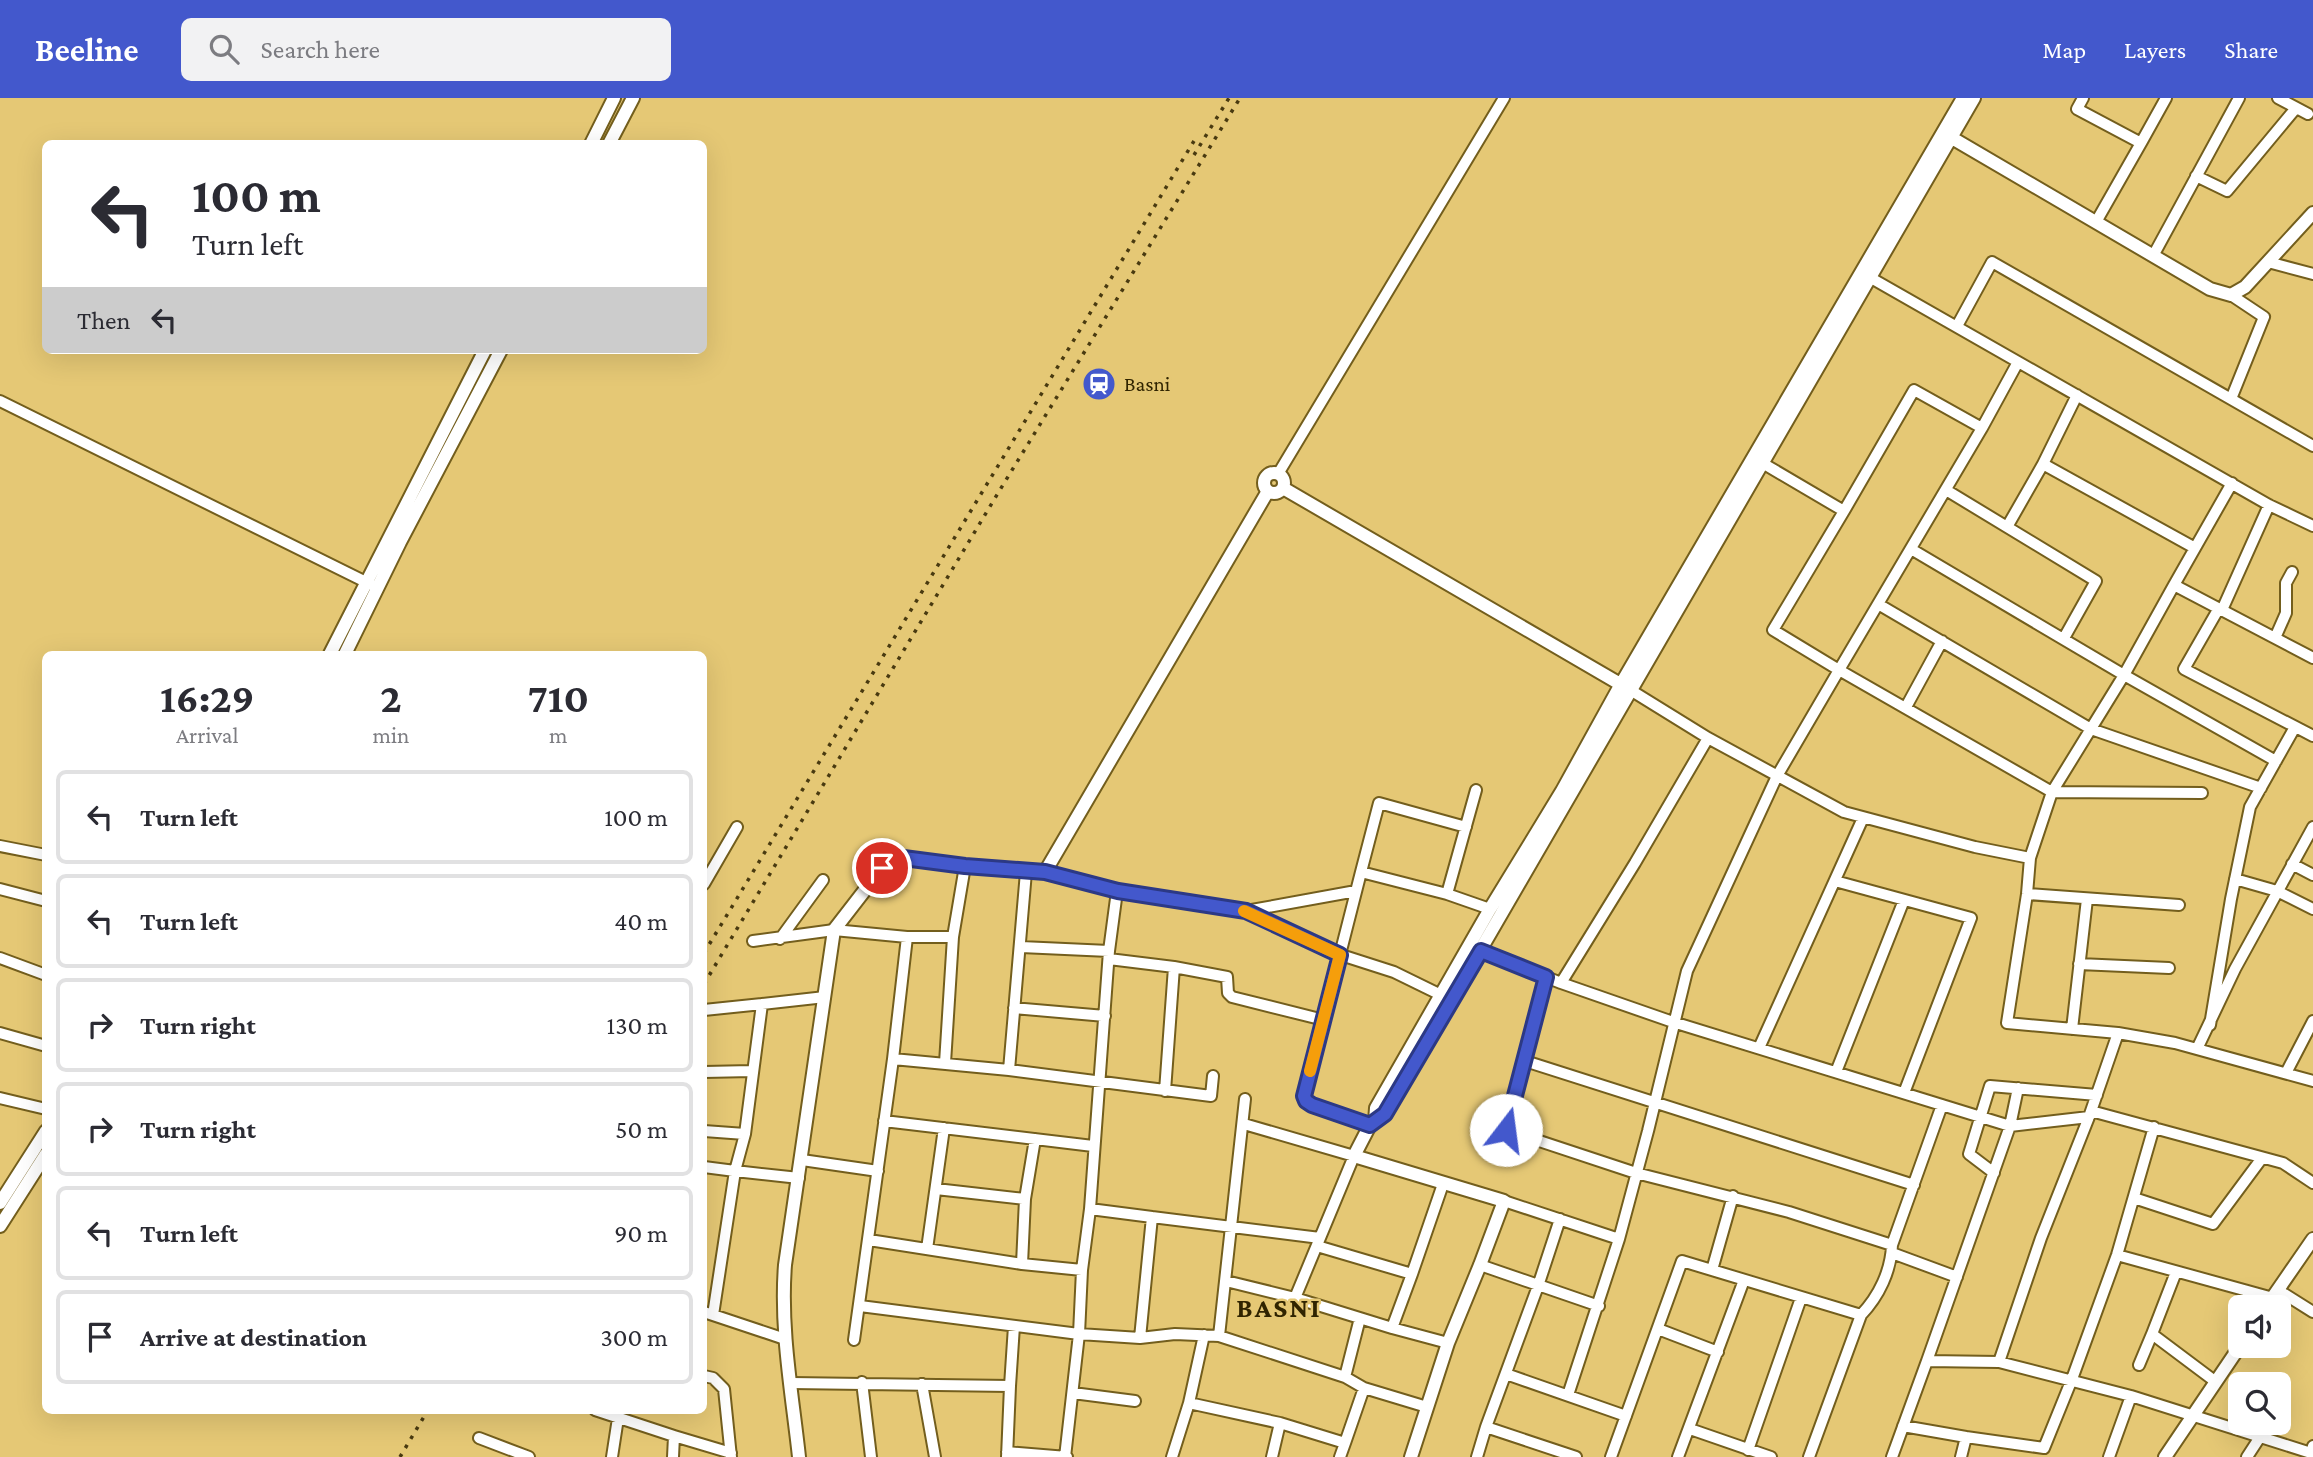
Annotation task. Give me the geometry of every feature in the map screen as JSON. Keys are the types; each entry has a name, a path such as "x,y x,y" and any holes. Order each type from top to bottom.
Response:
{"street":[{"path":"593,140 614,98"},
{"path":"611,140 633,98"},
{"path":"1278,474 1504,98"},
{"path":"1373,1123 1385,1114 1633,691 1739,496 1963,98"},
{"path":"1295,1298 1354,1156 1373,1123 1376,1108 1490,909 1562,791 1621,684 1739,496 1763,464 1975,98"},
{"path":"2083,98 2077,108 2141,144"},
{"path":"2096,222 2166,98"},
{"path":"2153,256 2239,98"},
{"path":"2278,98 2308,114"},
{"path":"2196,176 2227,191 2297,108"},
{"path":"1952,138 2210,289 2231,295 2264,317 2231,399"},
{"path":"2231,295 2245,287 2313,213"},
{"path":"1957,326 1992,262 2313,446"},
{"path":"2268,262 2313,274"},
{"path":"1871,278 2269,505 2313,526"},
{"path":"331,651 483,354"},
{"path":"347,651 499,354"},
{"path":"1568,1395 1599,1307 1619,1238 1687,971 1777,776 1946,490 2018,362"},
{"path":"1982,428 1914,390 1773,630 2052,792 2202,793"},
{"path":"2007,527 2043,464 2077,395"},
{"path":"0,401 378,589"},
{"path":"1763,464 1844,511"},
{"path":"2043,464 2195,548"},
{"path":"1271,473 1278,474 1284,481 1283,488 1276,493 1268,491 1264,483 1266,477 1271,473"},
{"path":"2232,483 2124,675 2052,792 2029,858 2028,894 2007,1023 2118,1033 2197,1049 2313,1081"},
{"path":"1283,488 1633,691 1708,738 1844,812 1975,848 2029,858"},
{"path":"1946,490 2096,581 2064,638"},
{"path":"1045,872 1268,491"},
{"path":"2269,505 2221,609 2185,669 2313,736"},
{"path":"1911,549 2276,761"},
{"path":"2275,638 2286,613 2286,583 2292,572"},
{"path":"2174,584 2275,638 2313,654"},
{"path":"1878,604 2091,729 2261,788"},
{"path":"1906,706 1942,641"},
{"path":"2210,1025 2250,807 2295,727"},
{"path":"1561,983 1636,863 1708,738"},
{"path":"1447,894 1476,790"},
{"path":"1373,1123 1306,1101 1304,1096 1379,803 1466,827"},
{"path":"1759,1048 1863,818"},
{"path":"707,879 737,827"},
{"path":"2197,1049 2235,970 2313,827"},
{"path":"0,846 42,854"},
{"path":"799,1457 785,1339 783,1292 834,930 882,868 896,857 1045,872 1118,891 1246,911 1340,955 1394,972 1441,995"},
{"path":"2292,864 2313,875"},
{"path":"945,1063 953,937 965,866"},
{"path":"1009,1070 1026,872"},
{"path":"1361,872 1447,894 1490,909"},
{"path":"2235,879 2277,891 2313,909"},
{"path":"780,939 823,880"},
{"path":"1835,881 1971,918 1904,1093"},
{"path":"0,889 42,900"},
{"path":"1014,1326 1007,1455 1066,1457 1090,1209 1109,955 1118,891"},
{"path":"1246,911 1356,891"},
{"path":"2028,894 2179,905"},
{"path":"2072,1029 2087,899"},
{"path":"1836,1072 1904,900"},
{"path":"753,941 834,930 907,937 953,937"},
{"path":"853,1340 869,1240 907,937"},
{"path":"1021,947 1109,955 1227,977 1228,993 1232,997 1324,1020"},
{"path":"1481,951 1561,983 1673,1022 2010,1126 2090,1114 2154,1127 2283,1163 2313,1183"},
{"path":"0,958 42,974"},
{"path":"2079,964 2169,968"},
{"path":"1165,1091 1174,967"},
{"path":"1546,977 1506,1130 1636,1173 1733,1196 1892,1249 1957,1277"},
{"path":"707,1010 825,997"},
{"path":"762,1004 745,1134 735,1171 708,1313 785,1339"},
{"path":"1014,1009 1105,1016"},
{"path":"2286,1073 2313,1021"},
{"path":"0,1033 42,1045"},
{"path":"1999,1362 2041,1238 2097,1096 2118,1033"},
{"path":"893,1059 1009,1070 1211,1096 1213,1076"},
{"path":"1525,1061 1914,1185"},
{"path":"707,1072 752,1071"},
{"path":"1994,1173 1969,1154 1990,1086 2097,1096"},
{"path":"1892,1457 1994,1173 2010,1126 2018,1088"},
{"path":"0,1098 42,1108"},
{"path":"1219,1336 1245,1099"},
{"path":"1809,1457 1861,1315 1875,1301 1881,1288 1942,1105"},
{"path":"884,1121 1093,1146"},
{"path":"1244,1124 1619,1238"},
{"path":"1903,1426 2043,1453 2117,1255 2154,1127"},
{"path":"927,1249 944,1128"},
{"path":"707,1131 745,1134"},
{"path":"0,1203 42,1137"},
{"path":"1022,1264 1026,1199 1035,1139"},
{"path":"2134,1198 2213,1224 2262,1158"},
{"path":"0,1226 42,1160"},
{"path":"802,1160 878,1171"},
{"path":"707,1167 799,1178"},
{"path":"1392,1328 1443,1184"},
{"path":"936,1189 1026,1199"},
{"path":"1712,1270 1733,1196"},
{"path":"1411,1457 1448,1343 1504,1201"},
{"path":"1090,1209 1230,1226 1319,1242 1412,1274"},
{"path":"1140,1338 1152,1217"},
{"path":"1477,1457 1560,1219"},
{"path":"2275,1295 2313,1239"},
{"path":"869,1240 1022,1264 1082,1270"},
{"path":"2117,1255 2258,1295"},
{"path":"1611,1457 1682,1261 1861,1315"},
{"path":"1480,1265 1599,1307"},
{"path":"2139,1364 2176,1272"},
{"path":"1678,1457 1744,1280"},
{"path":"1226,1281 1295,1298 1448,1343"},
{"path":"1748,1450 1801,1298"},
{"path":"2291,1305 2313,1312"},
{"path":"860,1306 1079,1334 1140,1338 1167,1334 1219,1336 1345,1377 1364,1388 1427,1407"},
{"path":"1345,1377 1360,1318"},
{"path":"1658,1329 1718,1352"},
{"path":"2152,1334 2216,1382"},
{"path":"1172,1457 1189,1403 1204,1335"},
{"path":"2165,1457 2232,1358"},
{"path":"1927,1361 1999,1362 2072,1379 2311,1452"},
{"path":"1506,1374 1626,1416"},
{"path":"606,1414 731,1455 724,1389 713,1378 707,1377"},
{"path":"862,1382 871,1457"},
{"path":"790,1383 1010,1386"},
{"path":"922,1384 935,1457"},
{"path":"1340,1457 1364,1388"},
{"path":"1073,1393 1135,1401"},
{"path":"2109,1457 2131,1396"},
{"path":"1189,1403 1280,1423 1345,1443"},
{"path":"612,1457 618,1418"},
{"path":"1272,1457 1280,1423"},
{"path":"1486,1427 1545,1453 1576,1457"},
{"path":"1689,1429 1771,1457"},
{"path":"673,1457 674,1436"},
{"path":"1961,1457 1966,1437"},
{"path":"2247,1457 2260,1437"},
{"path":"479,1438 529,1457"}],"railway":[{"path":"1194,155 1229,98"},
{"path":"707,979 998,493 1240,98"},
{"path":"707,948 1194,141"},
{"path":"400,1457 426,1414"}],"slow traffic":[{"path":"1244,911 1340,955 1310,1071"}],"place":[{"name":"Basni","path":"1099,384"}],"district":[{"name":"BASNI","path":"1279,1307"}],"route":[{"path":"882,868 896,857 1045,872 1118,891 1246,911 1340,955 1304,1096 1312,1105 1370,1125 1385,1114 1481,951 1546,977 1506,1130"}]}
